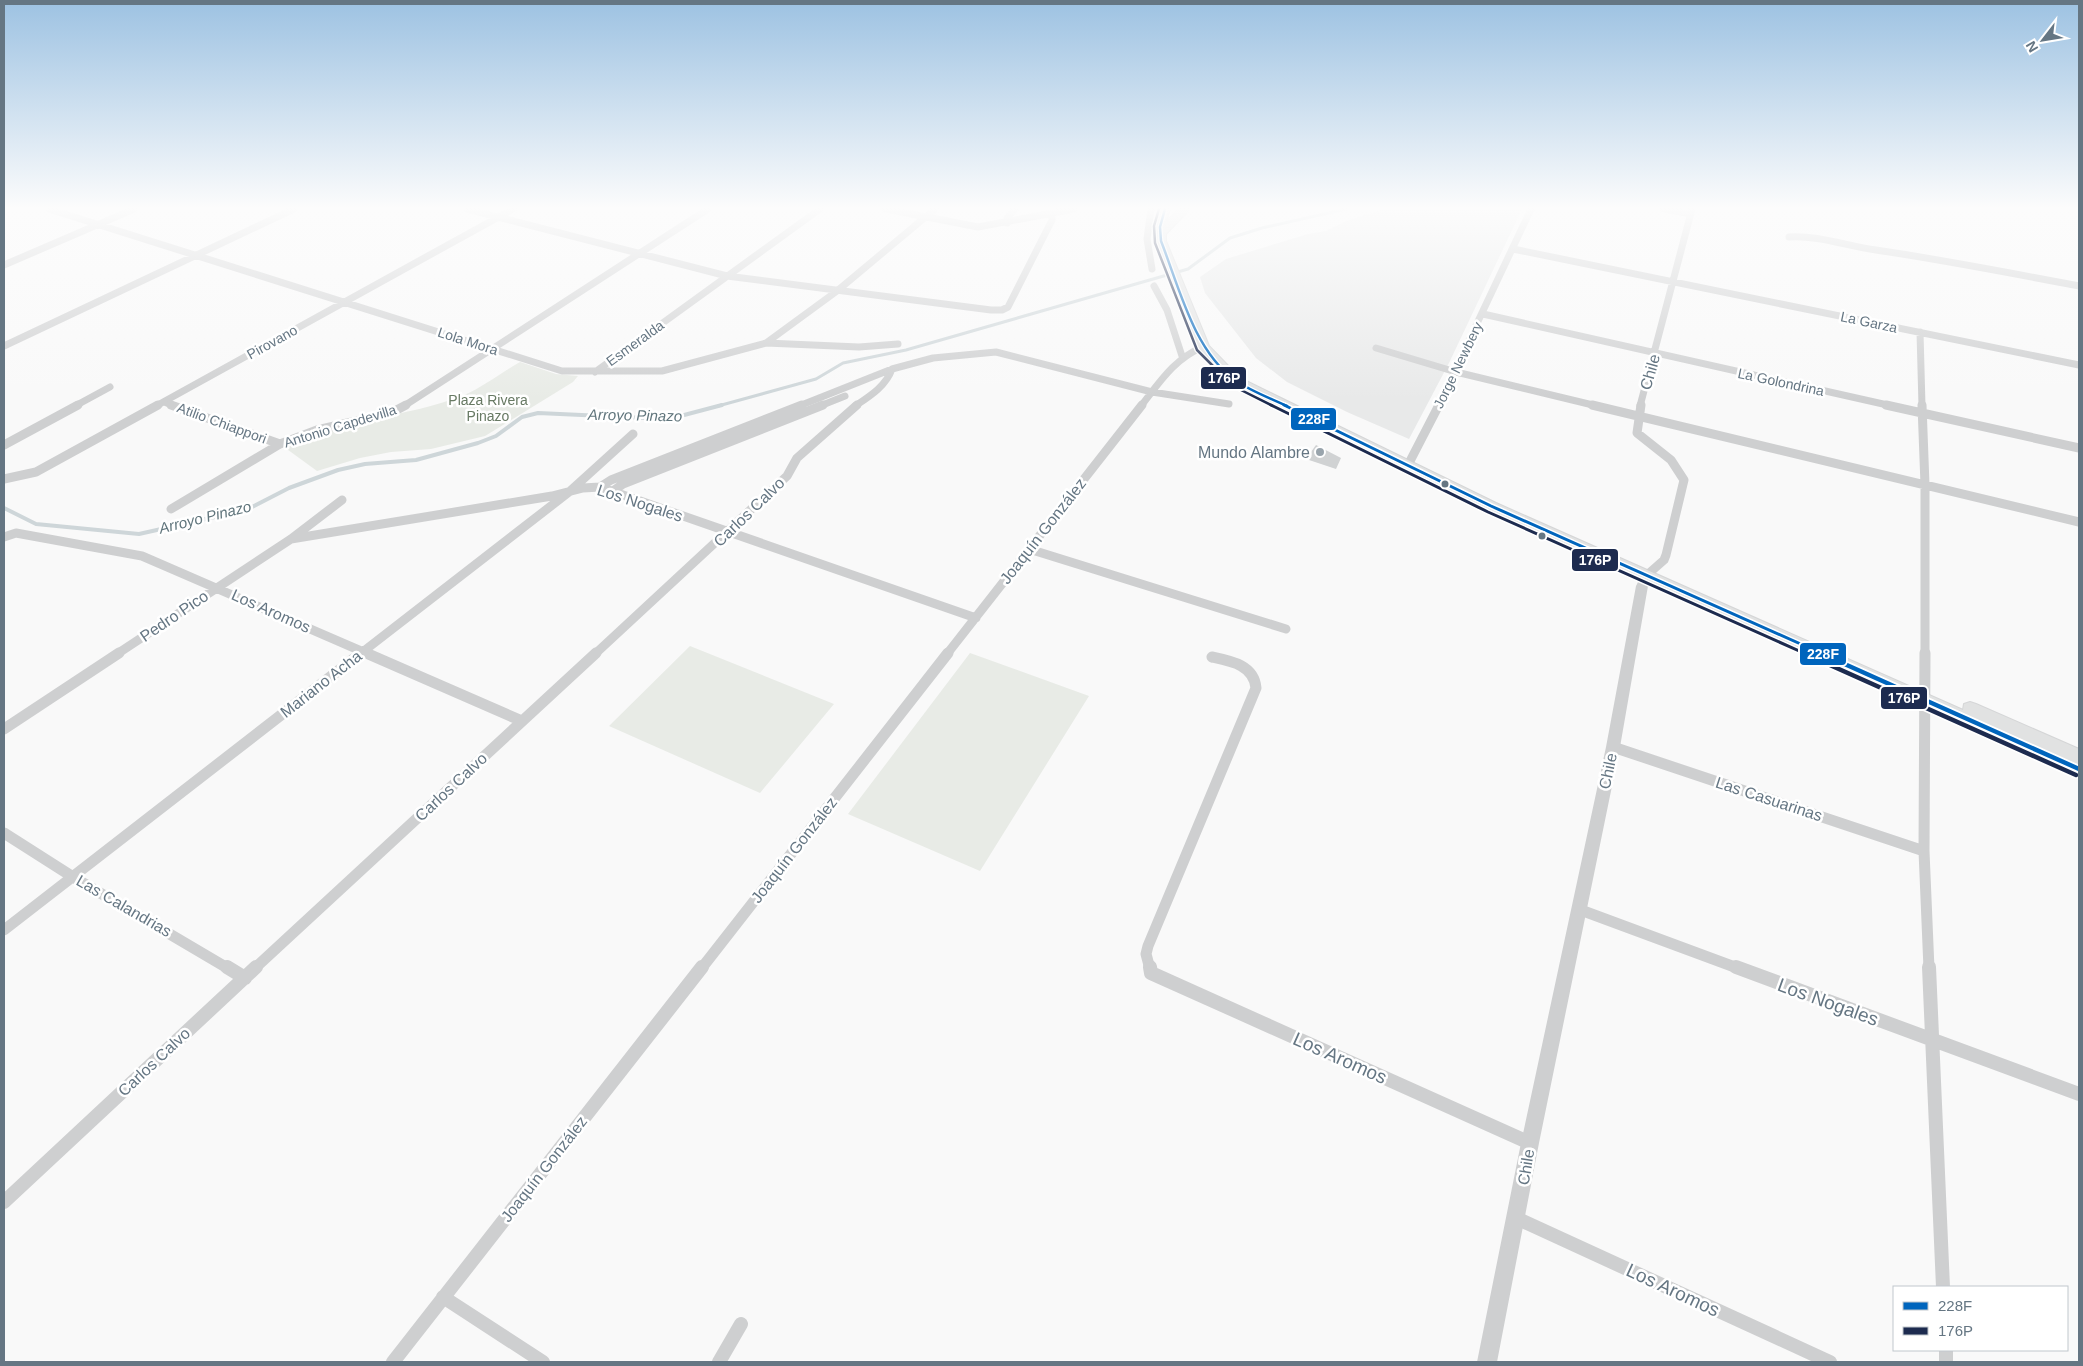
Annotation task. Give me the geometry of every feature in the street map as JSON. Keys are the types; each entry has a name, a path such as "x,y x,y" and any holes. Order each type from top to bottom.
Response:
{"main road":[{"path":"1172,273 1203,347 1218,366 1236,381 1408,465 1445,476 1650,572 1925,694 2079,756"},
{"path":"1925,694 2079,769"}],"street":[{"path":"4,346 159,273"},
{"name":"Lola Mora","path":"250,273 562,371 662,371 766,343 859,347 898,344"},
{"name":"Pirovano","path":"4,479 30,474 399,273"},
{"name":"Antonio Capdevilla","path":"171,509 280,444 317,430 390,413 493,349 609,273"},
{"path":"714,273 727,276 1002,310 1008,307 1027,273"},
{"name":"Esmeralda","path":"595,372 732,273"},
{"path":"766,343 858,273"},
{"name":"Jorge Newbery","path":"1408,465 1456,372 1502,273"},
{"name":"La Garza","path":"1629,273 2079,365"},
{"name":"Chile","path":"1487,1362 1524,1185 1530,1143 1613,747 1642,586 1650,572 1664,560 1684,480 1682,473 1676,466 1638,432 1638,414 1676,273"},
{"path":"2010,273 2079,286"},
{"path":"1154,286 1167,310 1182,356"},
{"name":"La Golondrina","path":"1483,314 2079,448"},
{"path":"1920,332 1925,485 1924,851 1943,1286"},
{"name":"Joaquín González","path":"393,1362 1152,392 1182,356 1203,347"},
{"path":"1376,348 1456,372 1638,414 2079,522"},
{"path":"600,487 610,480 933,358 996,352 1152,392 1229,404"},
{"path":"613,491 623,484 891,374"},
{"name":"Carlos Calvo","path":"4,1202 728,532 787,476 797,458 891,374"},
{"path":"4,445 110,387"},
{"name":"Atilio Chiappori","path":"164,402 280,444"},
{"name":"Mariano Acha","path":"4,930 569,492 633,434"},
{"name":"Los Nogales","path":"291,539 600,487 976,618"},
{"name":"Pedro Pico","path":"4,729 291,539 342,500"},
{"name":"Los Aromos","path":"7,535 16,533 123,551 142,556 522,721"},
{"path":"1029,549 1286,628"},
{"name":"Los Aromos","path":"1212,657 1244,667 1253,674 1256,688 1148,946 1146,954 1150,973 1530,1143"},
{"name":"Las Casuarinas","path":"1613,747 1924,851"},
{"name":"Las Calandrias","path":"4,832 73,877 246,978"},
{"name":"Los Nogales","path":"1578,909 2079,1094"},
{"name":"Los Aromos","path":"1516,1218 1830,1362"},
{"path":"444,1297 543,1362"},
{"path":"719,1362 740,1324"}],"shaded area":[{"path":"1206,273 1492,273 1449,363 1409,439 1347,412 1287,382 1256,358 1205,293 1200,277"}],"green space":[{"name":"Plaza Rivera Pinazo","path":"520,362 556,374 578,376 573,382 485,436 431,449 391,452 360,458 317,471 284,447 328,430 442,403 478,388"},
{"path":"690,646 834,704 760,793 609,726"},
{"path":"970,653 1089,696 980,871 848,814"}],"building":[{"name":"Mundo Alambre","path":"1316,445 1341,458 1336,469 1306,459"}],"waterway":[{"name":"Arroyo Pinazo","path":"718,406 816,379 843,363 906,350 1175,273"},
{"name":"Arroyo Pinazo","path":"4,508 36,524 139,534 246,510 289,488 338,470 365,464 416,460 478,443 496,436 522,417 538,413 669,419 722,405"}],"transit line":[{"name":"176P","path":"1167,273 1197,350 1233,386 1488,512 2076,775"},
{"name":"228F","path":"1174,273 1203,347 1219,366 1236,381 1491,506 2079,769"}],"place":[{"name":"Mundo Alambre","path":"1320,452"}]}
